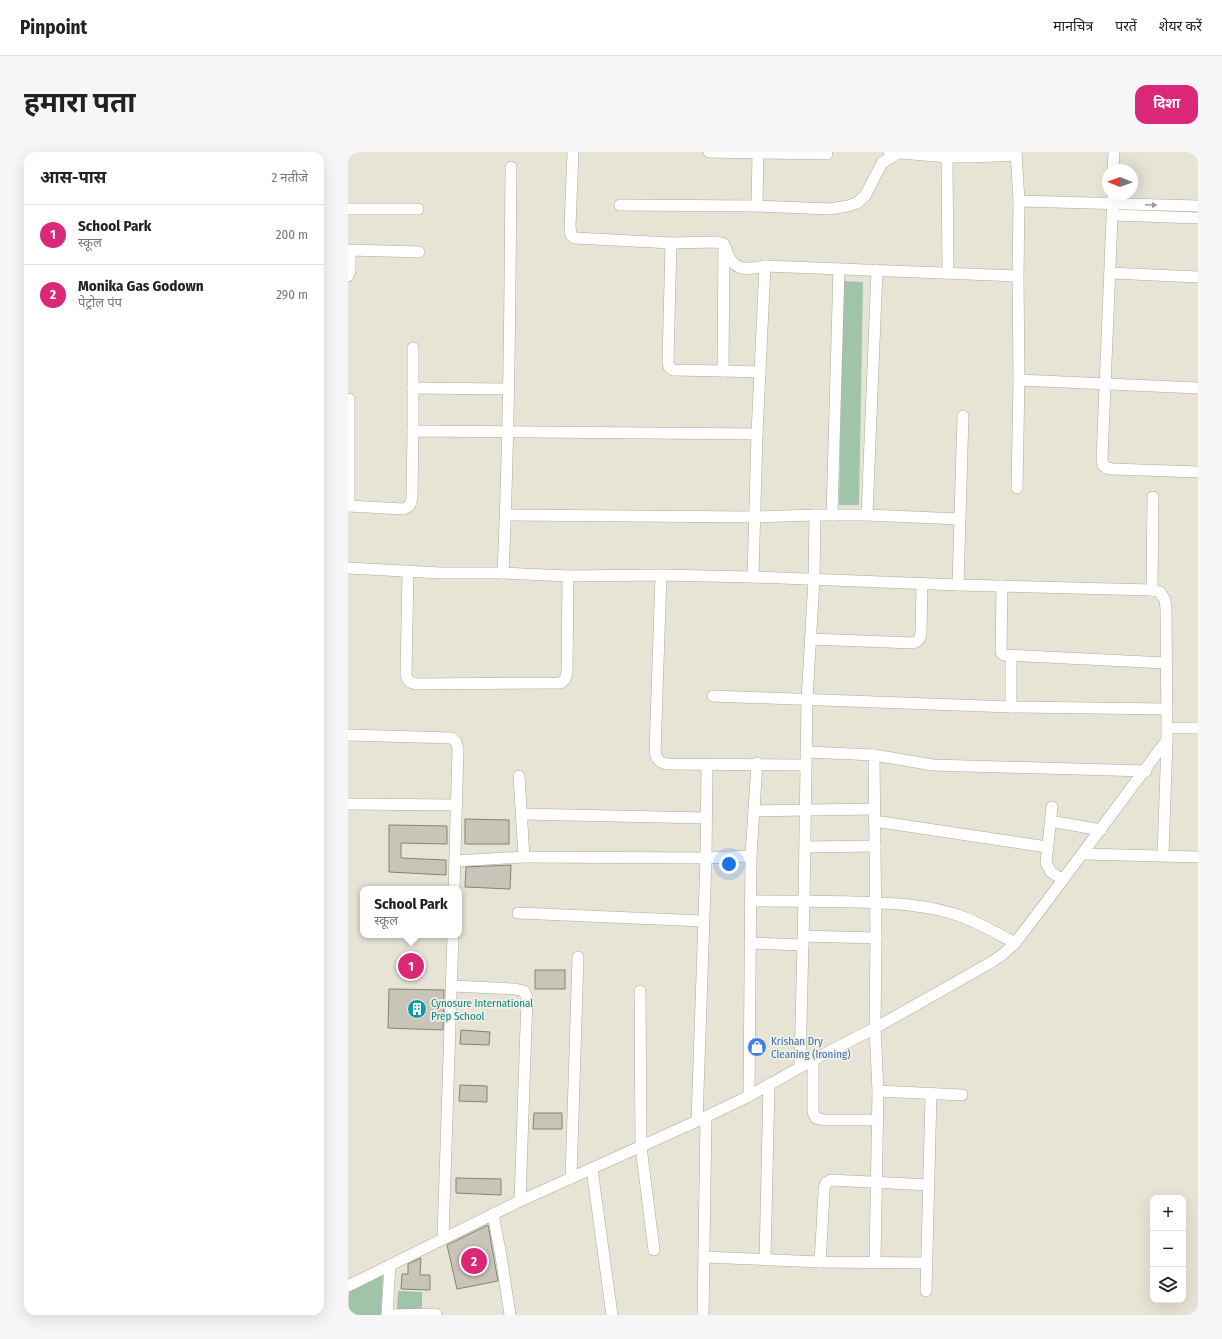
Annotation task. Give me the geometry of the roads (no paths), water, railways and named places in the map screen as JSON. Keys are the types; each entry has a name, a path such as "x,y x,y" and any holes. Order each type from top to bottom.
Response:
{"street":[{"path":"573,152 571,235 575,238 672,243 717,242 724,244"},
{"path":"709,152 827,154"},
{"path":"1113,164 1114,152"},
{"path":"757,206 758,153"},
{"path":"620,205 757,206 829,209 853,205 865,196 882,163 893,153 947,157 1016,154 1019,201 1019,380 1017,488"},
{"path":"947,157 948,273"},
{"path":"503,573 506,515 511,168"},
{"path":"1019,201 1102,199"},
{"path":"1112,200 1113,215 1104,383 1102,459 1104,466 1113,469 1198,472"},
{"path":"1124,200 1198,206"},
{"path":"348,209 418,209"},
{"path":"1113,215 1198,218"},
{"path":"672,243 669,367 673,370 760,372"},
{"path":"724,244 729,258 737,267 744,269 765,266 1018,276"},
{"path":"723,371 724,244"},
{"path":"348,276 350,271 350,250 419,252"},
{"path":"753,577 757,434 765,266"},
{"path":"832,515 838,269"},
{"path":"867,515 877,270"},
{"path":"1110,273 1198,277"},
{"path":"349,399 348,506 408,508 411,505 413,348"},
{"path":"1019,380 1198,388"},
{"path":"413,388 508,389"},
{"path":"958,585 964,416"},
{"path":"413,431 757,434"},
{"path":"1152,590 1153,497"},
{"path":"506,515 754,517 867,515 960,519"},
{"path":"800,1067 805,847 806,700 814,579 815,515"},
{"path":"348,568 568,576 661,575 753,577 958,585 1152,590 1160,592 1165,600 1166,609 1168,728 1163,856"},
{"path":"408,571 406,674 407,680 416,684 561,683 565,679 567,673 568,576"},
{"path":"661,575 655,753 657,759 661,763 707,765 757,763 806,765"},
{"path":"810,639 917,642 921,633 922,583"},
{"path":"1002,586 1001,652 1004,655 1166,663"},
{"path":"1011,656 1011,706"},
{"path":"714,696 1011,706 1167,709"},
{"path":"1168,728 1198,728"},
{"path":"348,734 452,738 456,742 458,749 454,886"},
{"path":"348,1286 520,1201 641,1147 749,1096 800,1067 875,1028 1002,955 1015,943 1146,771 1167,740"},
{"path":"806,752 874,755 933,765 1146,771"},
{"path":"874,755 876,938 875,1028 878,1092 875,1262"},
{"path":"749,1096 751,856 757,763"},
{"path":"703,1315 705,1257 702,1119 703,921 706,858 707,765"},
{"path":"520,776 524,857"},
{"path":"348,804 456,805"},
{"path":"1052,807 1046,863 1051,872 1063,880"},
{"path":"754,811 874,809"},
{"path":"522,814 706,818"},
{"path":"874,821 1047,847"},
{"path":"1050,821 1101,830"},
{"path":"805,847 875,846"},
{"path":"1083,854 1198,857"},
{"path":"454,861 524,857 706,858 751,856"},
{"path":"750,901 804,900 875,902 923,907 962,917 980,924 1015,943"},
{"path":"518,913 703,921"},
{"path":"443,1238 453,938"},
{"path":"750,943 876,938"},
{"path":"571,1178 578,958"},
{"path":"452,986 515,989 524,991 527,998 520,1201"},
{"path":"640,991 641,1147 654,1250"},
{"path":"813,1060 813,1112 816,1118 824,1120 878,1120"},
{"path":"766,1260 770,1084"},
{"path":"878,1092 962,1095"},
{"path":"926,1291 931,1094"},
{"path":"592,1169 612,1315"},
{"path":"820,1262 824,1186 827,1182 831,1180 929,1185"},
{"path":"493,1214 510,1315"},
{"path":"705,1257 820,1262 927,1263"},
{"path":"390,1265 387,1315 436,1314"}],"place":[{"name":"School Park","path":"411,966"},
{"name":"Cynosure International Prep School","path":"417,1009"},
{"name":"Krishan Dry Cleaning (Ironing)","path":"757,1047"},
{"name":"Monika Gas Godown","path":"474,1261"}]}
